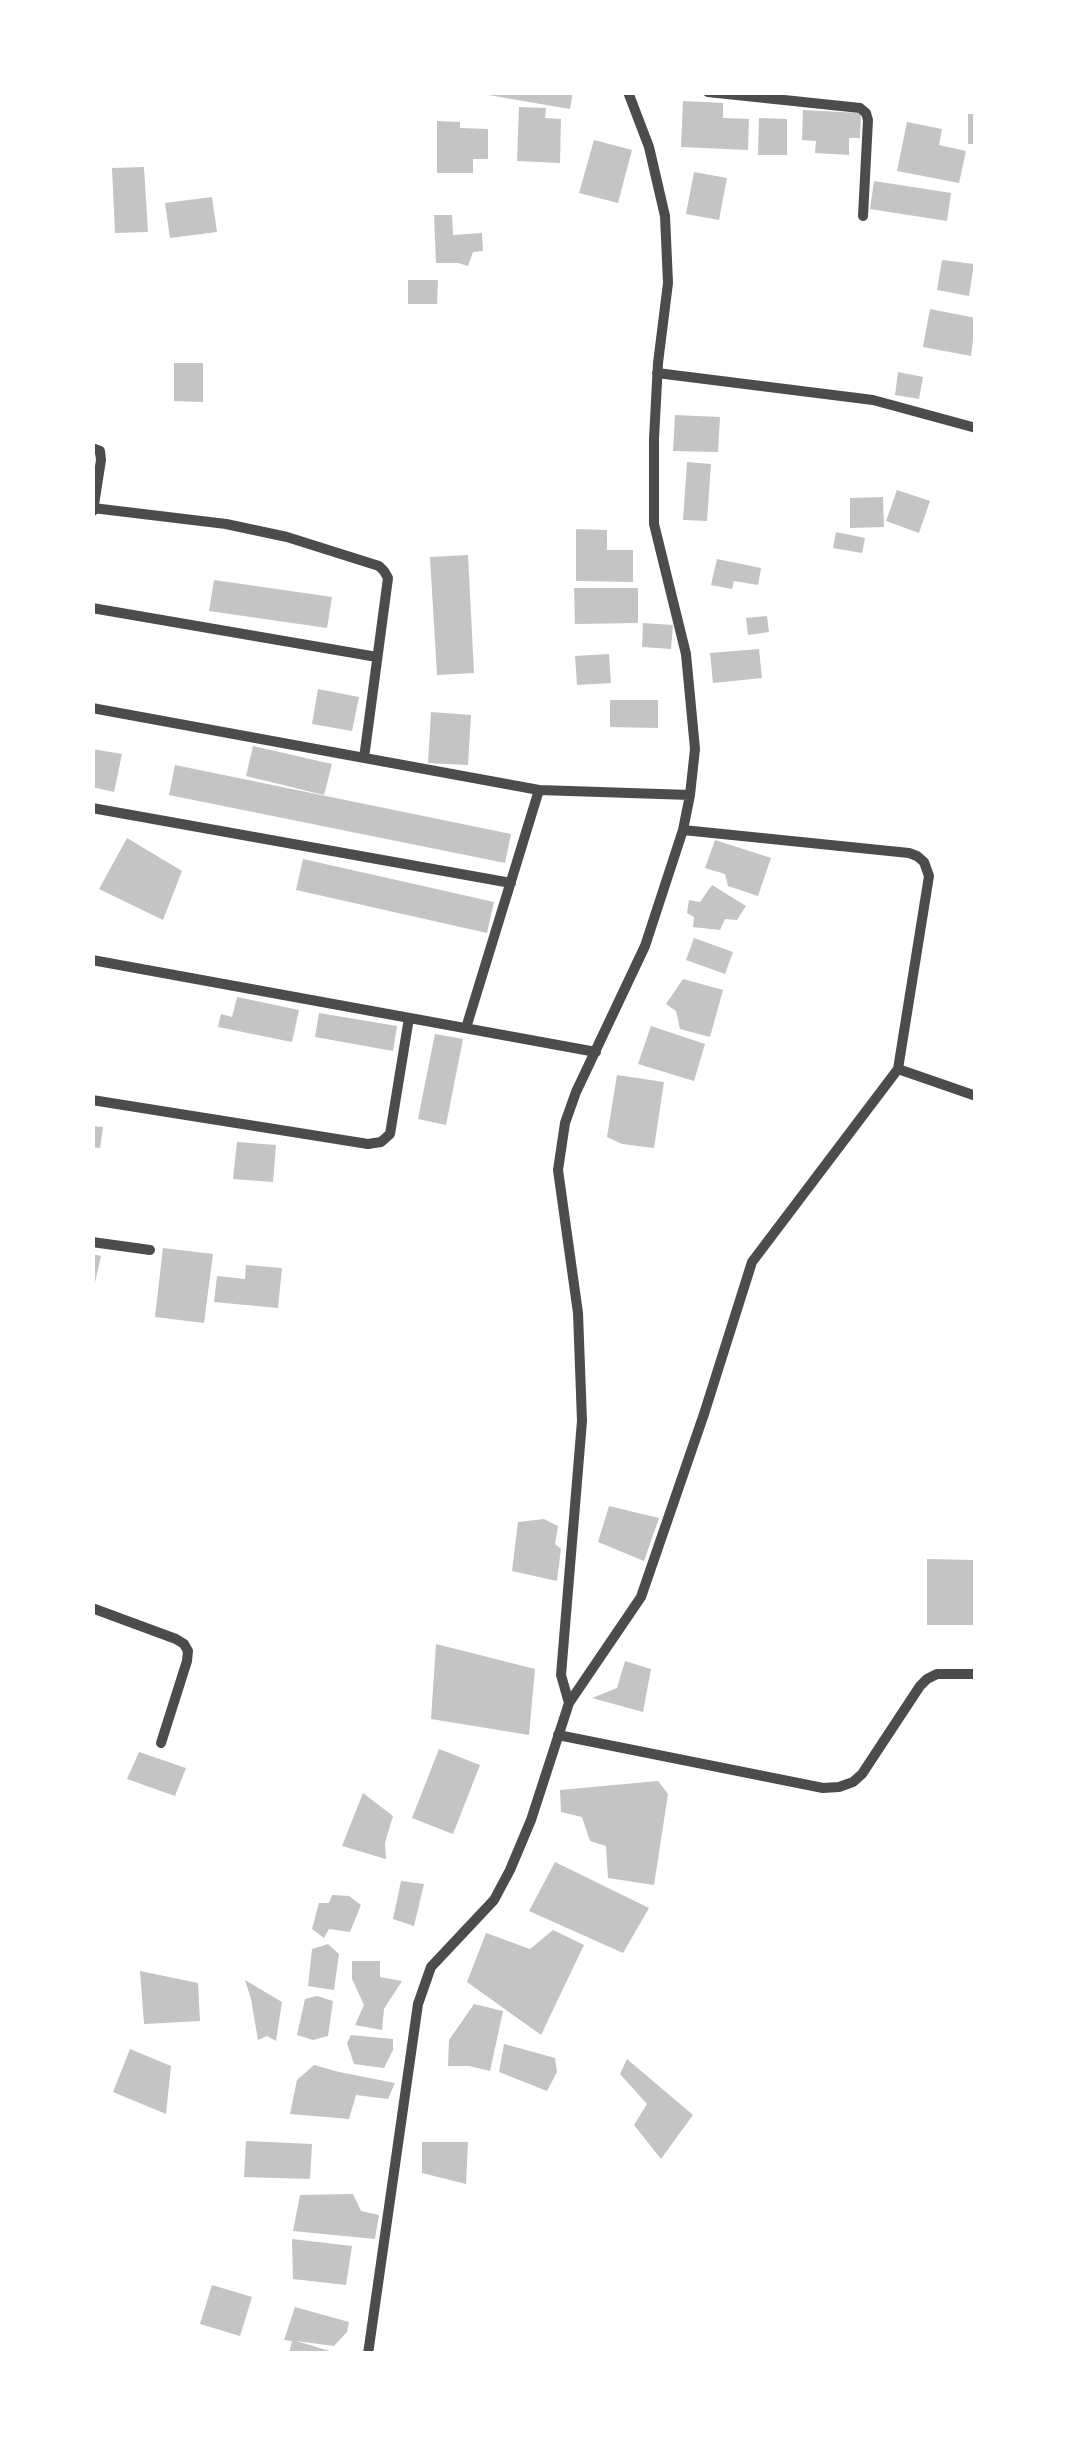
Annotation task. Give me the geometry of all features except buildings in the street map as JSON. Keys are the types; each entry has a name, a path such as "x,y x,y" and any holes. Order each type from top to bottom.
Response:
{"street":[{"path":"569,1702 561,1676 582,1406 578,1313 558,1170 564,1123 645,946 683,830 695,749 686,654 654,524 657,373 668,284 665,216 648,146 628,92"},
{"path":"708,92 860,108 866,112 863,216"},
{"path":"657,373 873,400 976,428"},
{"path":"92,448 100,451 101,460 93,510 226,524 287,537 379,566 388,578 364,758"},
{"path":"92,608 377,657"},
{"path":"92,708 539,790 690,794"},
{"path":"466,1028 539,790"},
{"path":"92,808 511,884"},
{"path":"368,2354 418,2004 431,1967 494,1900 531,1820 569,1702 641,1596 752,1262 898,1069 929,876 924,862 909,853 683,830"},
{"path":"92,960 596,1052"},
{"path":"92,1100 368,1144 382,1142 390,1134 409,1018"},
{"path":"898,1069 976,1096"},
{"path":"92,1242 150,1250"},
{"path":"92,1608 176,1638 188,1651 161,1743"},
{"path":"558,1736 822,1788 839,1787 862,1774 928,1678 936,1674 976,1674"}]}
